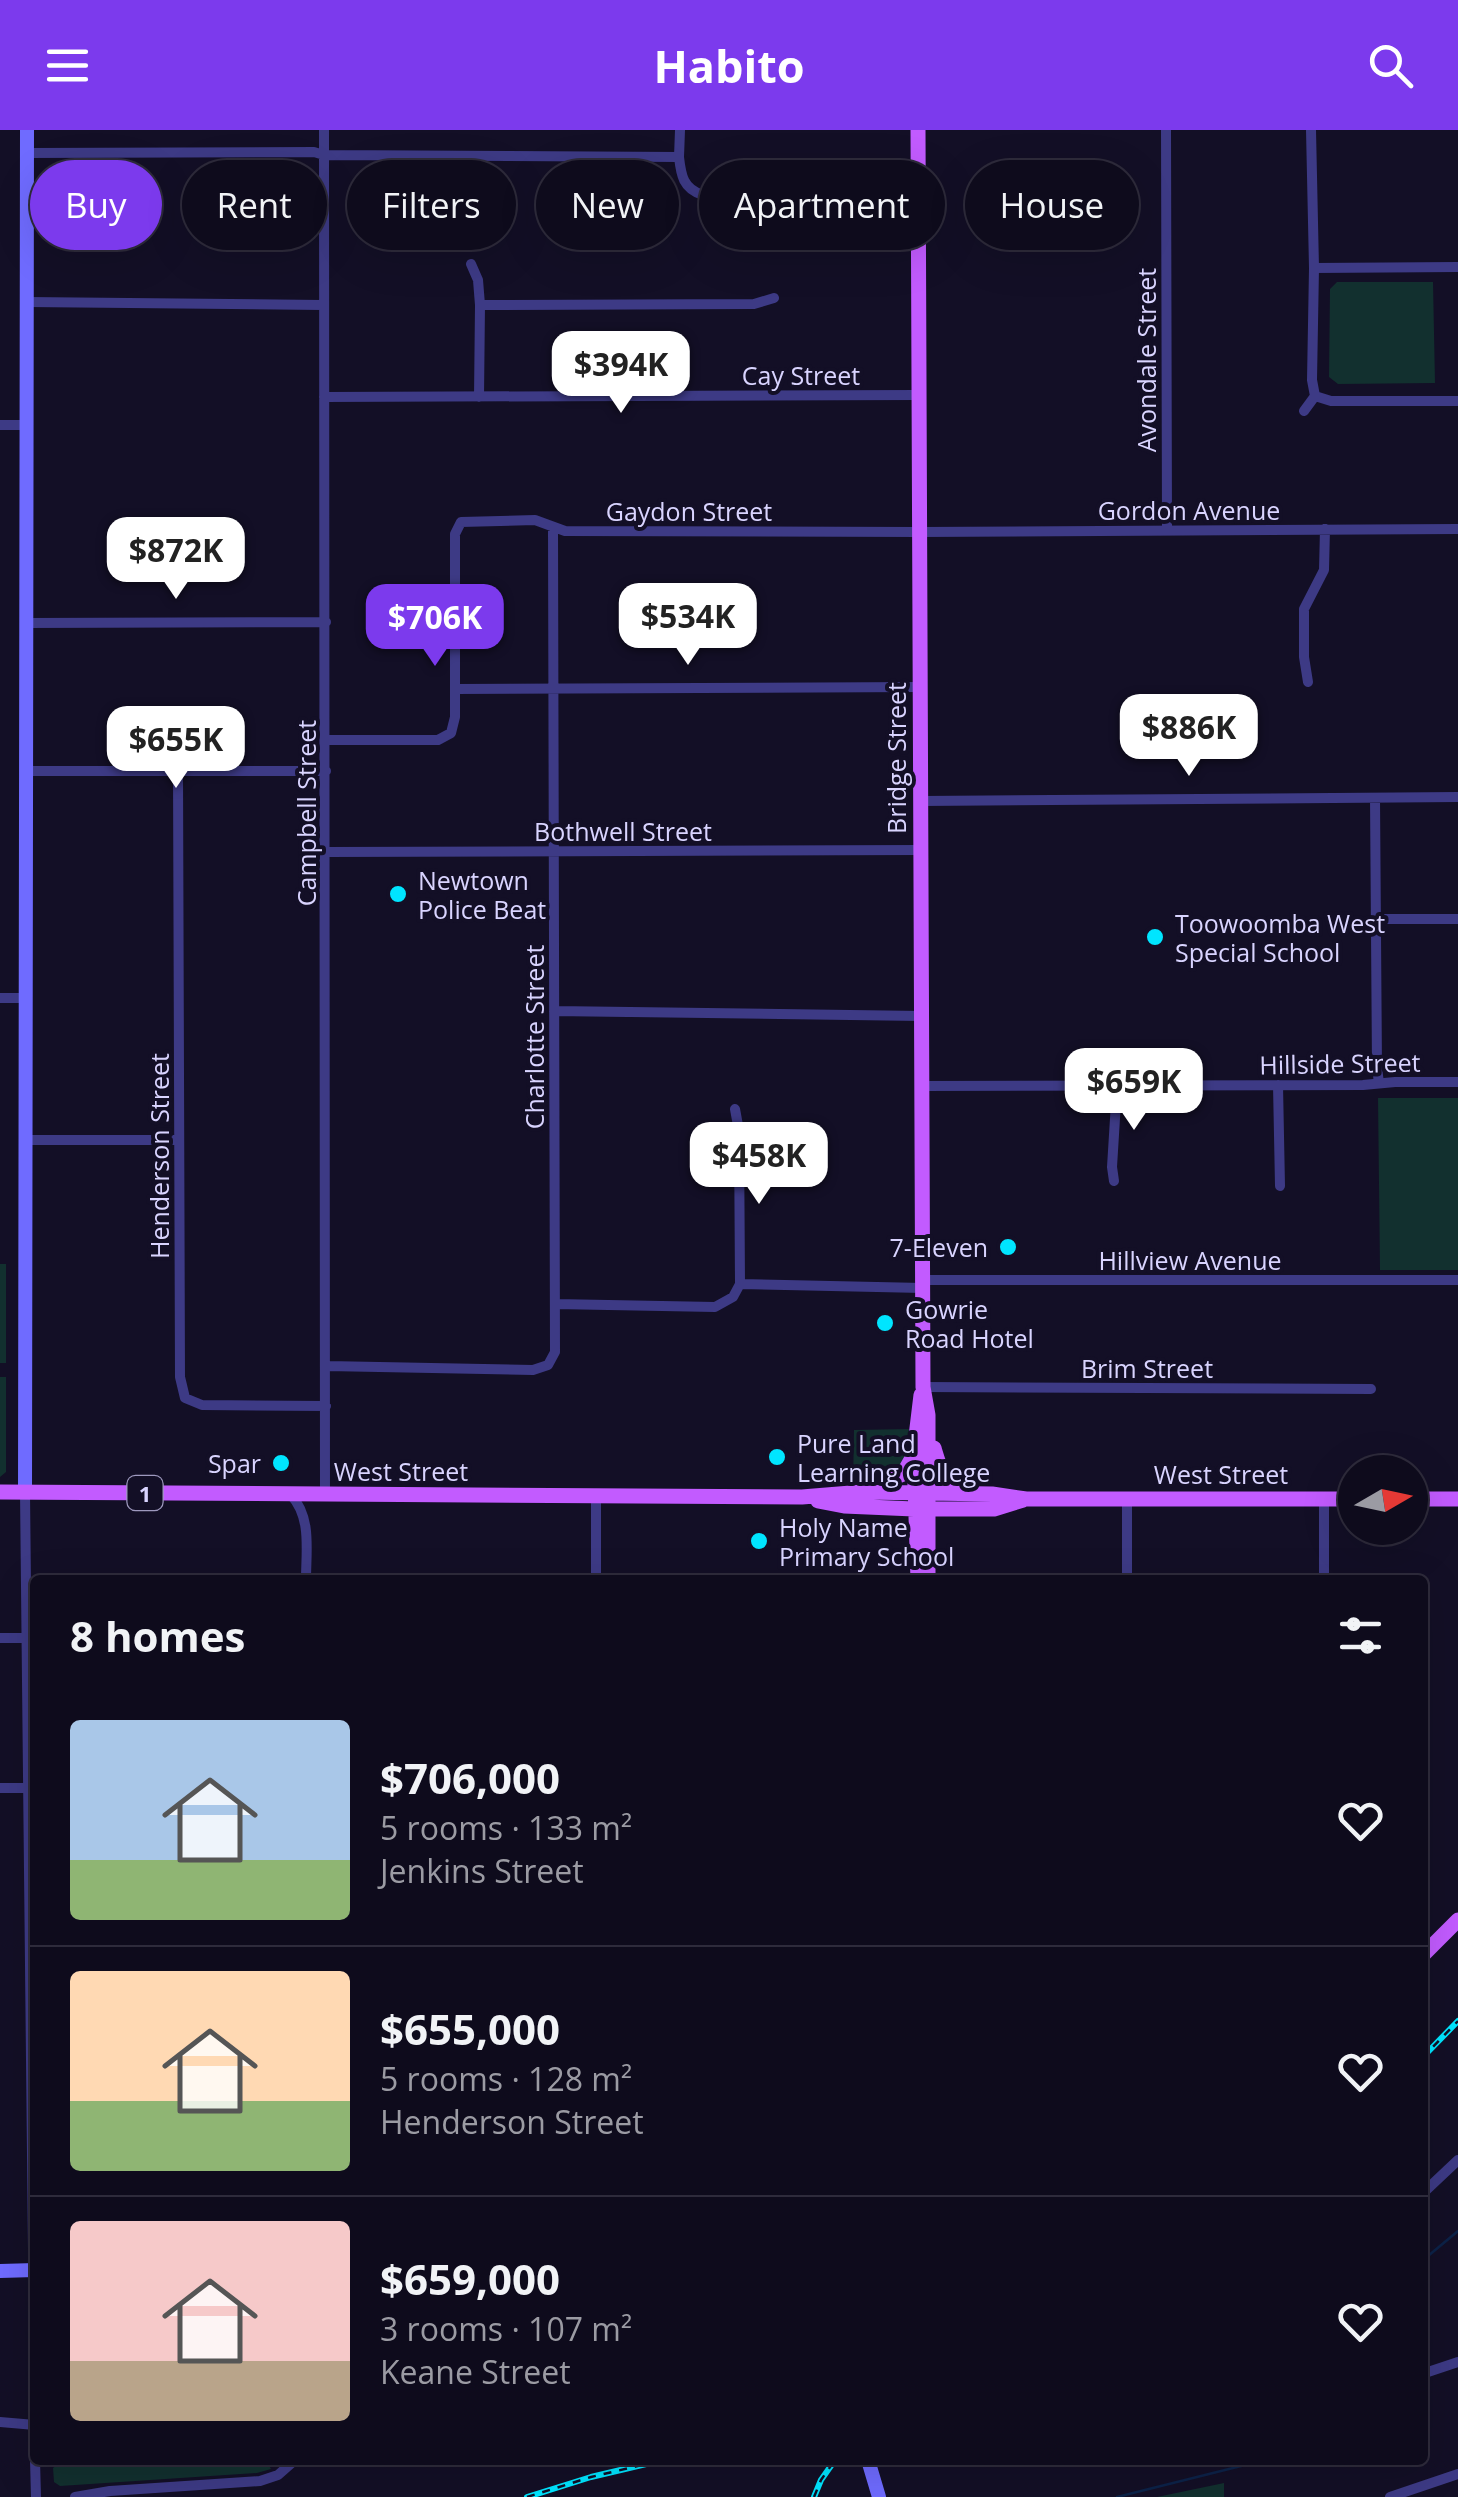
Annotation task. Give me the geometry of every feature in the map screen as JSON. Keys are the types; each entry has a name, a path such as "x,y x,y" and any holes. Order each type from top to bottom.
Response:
{"main road":[{"name":"Bridge Street","path":"918,130 918,160"},
{"name":"Bridge Street","path":"918,250 923,1387 914,1453 928,1575"},
{"name":"Bridge Street","path":"918,1575 928,1415 923,1387"},
{"path":"928,1415 943,1476 951,1487 964,1494"},
{"path":"842,1493 899,1477 908,1469 914,1453"},
{"name":"West Street","path":"0,1492 596,1497 802,1497 842,1493 994,1508 1026,1499"},
{"name":"West Street","path":"802,1497 844,1506 964,1494 1026,1499 1338,1499"},
{"path":"1428,1499 1458,1499"},
{"path":"1428,1950 1458,1920"}],"street":[{"path":"27,130 26,1638 30,1910"},
{"name":"Campbell Street","path":"324,130 325,1495"},
{"path":"680,130 680,172 686,185 699,194"},
{"name":"Avondale Street","path":"1166,130 1167,530"},
{"path":"1304,411 1315,396 1312,130"},
{"path":"27,153 679,157"},
{"path":"471,264 478,280 480,305 479,397"},
{"path":"1314,268 1458,267"},
{"path":"480,305 754,304 774,298"},
{"path":"27,302 324,305"},
{"name":"Cay Street","path":"324,397 918,395"},
{"path":"1315,396 1331,402 1458,401"},
{"path":"0,425 27,425"},
{"name":"Gaydon Street","path":"455,689 455,534 461,522 535,520 565,532 920,532"},
{"name":"Charlotte Street","path":"327,1366 533,1370 548,1365 554,1352 552,528"},
{"name":"Gordon Avenue","path":"920,532 1458,528"},
{"path":"1308,682 1304,609 1324,570 1325,529"},
{"path":"26,623 326,622"},
{"path":"326,740 438,740 451,733 455,689 920,687"},
{"name":"Henderson Street","path":"178,771 180,1377 185,1398 202,1405 326,1406"},
{"path":"26,772 326,771"},
{"path":"921,801 1458,797"},
{"path":"1374,798 1380,1083"},
{"name":"Bothwell Street","path":"326,852 921,850"},
{"path":"1376,919 1458,919"},
{"path":"0,998 26,998"},
{"path":"554,1011 922,1016"},
{"name":"Hillside Street","path":"922,1086 1458,1082"},
{"path":"1278,1085 1280,1186"},
{"path":"1114,1181 1117,1086"},
{"path":"555,1304 714,1306 733,1297 740,1284 739,1132 735,1109"},
{"path":"26,1140 178,1140"},
{"name":"Hillview Avenue","path":"740,1284 1458,1280"},
{"name":"Brim Street","path":"923,1387 1371,1389"},
{"path":"290,1495 302,1508 306,1575"},
{"path":"596,1497 596,1575"},
{"path":"1127,1499 1127,1575"},
{"path":"1324,1499 1324,1575"},
{"path":"0,1638 26,1638"},
{"path":"0,1788 28,1788"},
{"path":"1428,2188 1458,2160"},
{"path":"0,2271 30,2270"},
{"path":"1428,2372 1458,2362"},
{"path":"0,2422 30,2425"},
{"path":"35,2465 36,2497"},
{"path":"74,2497 260,2481 278,2475 289,2465"},
{"path":"869,2465 878,2497"},
{"path":"1390,2497 1458,2474"}],"green space":[{"path":"1337,282 1433,282 1435,383 1338,384 1329,377 1330,289"},
{"path":"1378,1098 1458,1098 1458,1270 1380,1270"},
{"path":"0,1264 6,1264 6,1363 0,1363"},
{"path":"0,1377 6,1377 6,1472 0,1477"},
{"path":"909,1429 908,1452 901,1469 853,1485 854,1430"},
{"path":"269,2465 271,2469 60,2486 54,2482 53,2468"},
{"path":"1224,2483 1224,2497 1157,2497"}],"waterway":[{"path":"1428,2256 1458,2231"},
{"path":"1117,2497 1245,2465"}],"railway":[{"path":"1428,2052 1458,2021"},
{"path":"527,2497 642,2465"},
{"path":"814,2497 832,2465"}],"place":[{"name":"Newtown Police Beat","path":"398,894"},
{"name":"Toowoomba West Special School","path":"1155,937"},
{"name":"7-Eleven","path":"1008,1247"},
{"name":"Gowrie Road Hotel","path":"885,1323"},
{"name":"Pure Land Learning College","path":"777,1457"},
{"name":"Spar","path":"281,1463"},
{"name":"Holy Name Primary School","path":"759,1541"}]}
